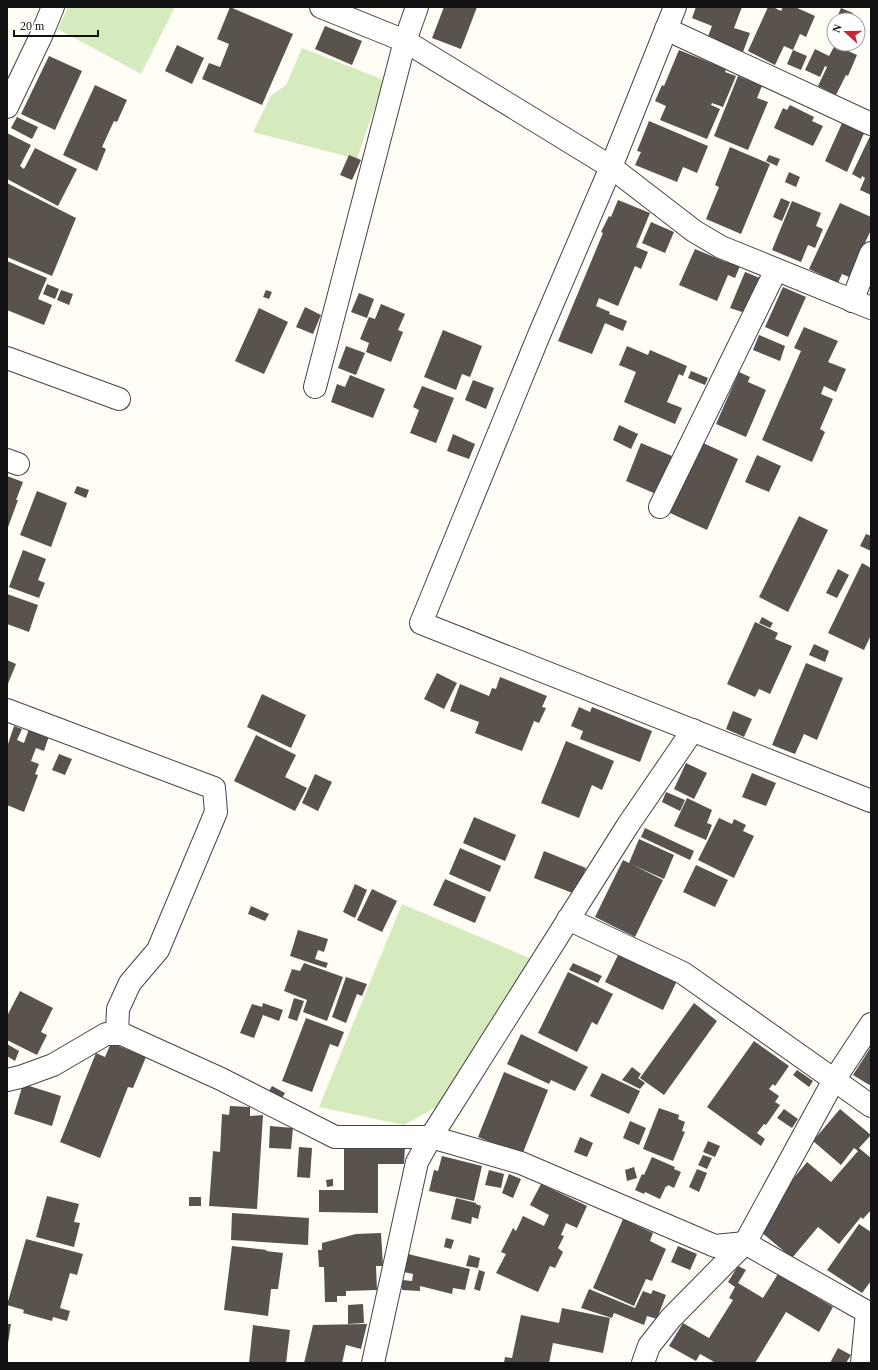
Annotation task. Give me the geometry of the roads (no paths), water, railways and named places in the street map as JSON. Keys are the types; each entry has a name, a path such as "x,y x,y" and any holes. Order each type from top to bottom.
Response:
{"street":[{"path":"7,107 41,36 53,7"},
{"path":"321,7 405,42 610,167 694,231 721,247 861,304 871,254"},
{"path":"315,387 405,42 417,7"},
{"path":"675,7 421,623 871,801"},
{"path":"666,29 871,124"},
{"path":"660,507 776,270"},
{"path":"7,358 119,399"},
{"path":"7,710 214,788 216,812 158,950 130,984 121,1002 118,1009 117,1034"},
{"path":"373,1363 417,1162 431,1137 628,825 693,730"},
{"path":"568,919 683,973 871,1106"},
{"path":"643,1363 649,1346 671,1318 745,1243 834,1080 871,1024"},
{"path":"7,1080 53,1065 106,1034 122,1034 221,1079 335,1137 431,1137 520,1163 716,1246 745,1243 869,1310 862,1363"}]}
